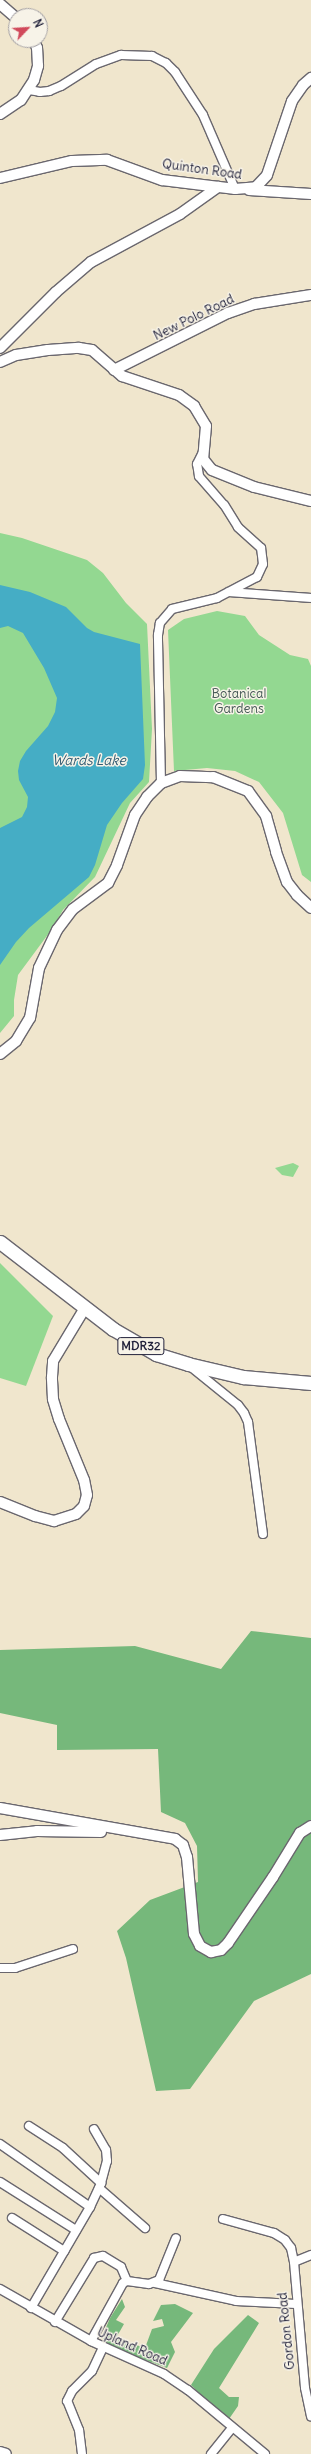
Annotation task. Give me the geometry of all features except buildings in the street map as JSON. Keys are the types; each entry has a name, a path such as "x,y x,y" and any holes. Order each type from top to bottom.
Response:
{"main road":[{"name":"MDR32","path":"0,1242 113,1329 156,1354 188,1364 243,1377 311,1383"}],"street":[{"path":"0,4 8,11"},
{"path":"0,114 21,100 29,90 38,66 37,48"},
{"path":"29,90 40,92 49,91 61,86 96,64 114,57 152,56 166,62 175,72 203,115 236,189 311,194"},
{"name":"Quinton Road","path":"0,178 72,161 107,160 162,180 236,189 256,187 263,182 292,101 303,85 311,78"},
{"path":"0,348 56,292 91,262 180,214 218,187"},
{"name":"New Polo Road","path":"114,370 228,313 254,304 311,295"},
{"path":"0,362 16,355 35,352 79,348 92,350 114,370 135,382 179,395 194,406 206,426 203,452 197,464 199,476 224,505 238,527 261,548 264,555 262,571 257,577 229,592 172,609 159,627 161,783"},
{"path":"203,452 206,464 220,474 268,491 311,501"},
{"path":"229,592 311,598"},
{"path":"0,1054 16,1041 30,1018 39,968 57,930 74,907 108,883 117,865 135,815 147,797 161,783 180,776 213,777 248,791 266,816 276,852 287,882 311,908"},
{"path":"0,1502 36,1516 54,1521 76,1514 84,1506 87,1495 84,1480 71,1453 59,1419 53,1399 52,1377 53,1361 85,1308"},
{"path":"188,1364 238,1405 248,1422 263,1534"},
{"path":"0,1808 170,1837 182,1845 187,1857 191,1883 194,1934 204,1949 211,1952 221,1950 228,1943 273,1877 300,1833 311,1826"},
{"path":"0,1835 37,1831 106,1832 125,1829"},
{"path":"0,1968 15,1968 73,1949"},
{"path":"29,2126 63,2148 145,2228"},
{"path":"31,2308 90,2207 100,2185 107,2161 106,2150 94,2129"},
{"path":"0,2144 90,2207"},
{"path":"0,2182 76,2230"},
{"path":"12,2218 64,2251"},
{"name":"Gordon Road","path":"223,2219 274,2233 285,2240 291,2248 294,2262 296,2304 311,2416"},
{"path":"155,2283 162,2275 176,2238"},
{"path":"294,2262 311,2255"},
{"path":"55,2322 94,2258 103,2256 121,2267 127,2281"},
{"path":"91,2341 120,2287 127,2281 149,2284 155,2283 236,2301 296,2304"},
{"name":"Upland Road","path":"0,2289 55,2322 91,2341 164,2374 265,2454"},
{"path":"82,2454 79,2430 67,2401 72,2391 92,2371 103,2347"},
{"path":"212,2454 232,2428"},
{"path":"0,2452 6,2454"}],"green space":[{"name":"Wards Lake","path":"0,533 22,538 87,560 103,573 126,603 147,624 152,729 149,782 130,803 95,877 63,910 52,929 18,975 14,1000 14,1016 0,1033"},
{"name":"Botanical Gardens","path":"217,611 245,616 259,635 290,655 308,659 311,666 311,882 302,875 283,813 259,782 235,771 207,768 174,771 168,630 184,619"},
{"path":"293,1163 299,1166 293,1177 282,1175 275,1168"},
{"path":"0,1263 53,1316 26,1386 0,1378"},
{"path":"251,1631 311,1638 311,1974 254,2001 190,2089 156,2091 126,1958 117,1931 150,1900 198,1882 197,1846 185,1823 161,1812 158,1749 57,1750 57,1725 0,1713 0,1650 135,1646 221,1669"},
{"path":"122,2299 125,2307 116,2320 124,2324 116,2338 145,2348 152,2329 164,2326 162,2319 153,2321 161,2305 175,2304 193,2313 171,2342 175,2352 167,2368 108,2346 102,2337 110,2318"},
{"path":"248,2315 259,2323 219,2388 229,2397 239,2397 238,2406 229,2419 209,2403 191,2385 214,2349"}],"water":[{"name":"Wards Lake","path":"0,585 30,592 66,607 87,628 94,632 140,644 145,765 143,779 122,803 107,825 95,865 89,877 29,928 16,942 0,965 0,828 22,817 27,807 28,797 19,780 18,771 20,761 26,751 48,726 55,712 57,698 44,668 23,633 8,626 0,628"}]}
